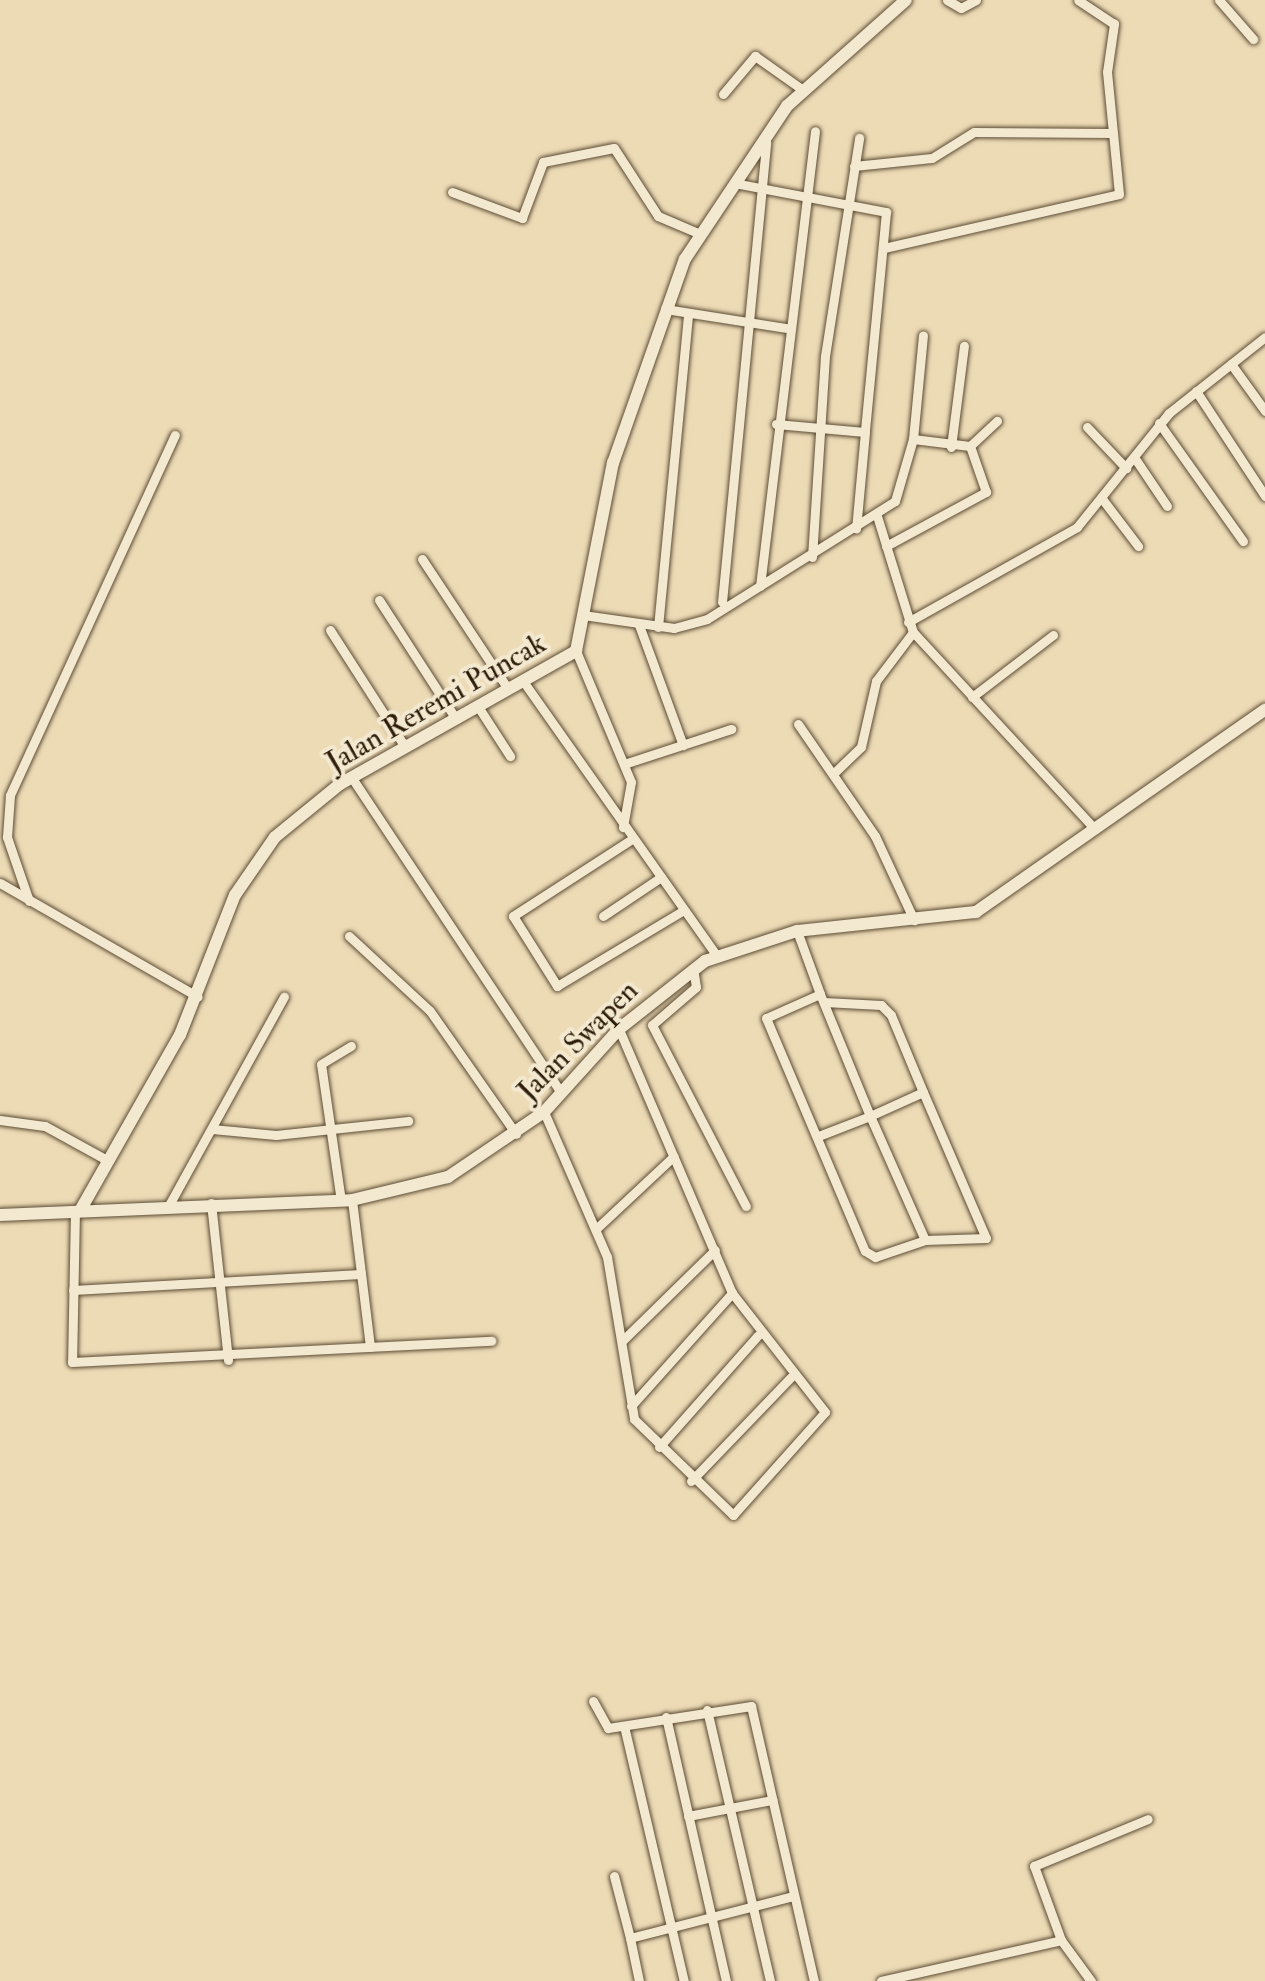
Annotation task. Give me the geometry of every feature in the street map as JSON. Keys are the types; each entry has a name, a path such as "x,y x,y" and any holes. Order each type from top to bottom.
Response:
{"street":[{"name":"Jalan Reremi Puncak","path":"78,1209 198,997 254,864 289,824 352,778 576,652 613,463 663,309 698,234 767,129 803,90 906,0"},
{"path":"947,0 958,8 976,0"},
{"path":"884,248 1115,198 1111,133 1114,24 1078,0"},
{"path":"1219,0 1253,39"},
{"path":"723,94 755,56 803,90"},
{"path":"722,602 744,322 767,129"},
{"path":"760,586 786,328 815,130"},
{"path":"854,166 932,158 974,132 1111,133"},
{"path":"812,557 821,426 860,138"},
{"path":"452,192 522,218 543,162 614,148 658,216 698,234"},
{"path":"732,182 886,212 856,529"},
{"path":"663,309 786,328"},
{"path":"658,627 688,313"},
{"path":"583,615 658,627 707,619 722,602 760,586 877,516 901,492 913,439 922,335"},
{"path":"836,772 864,742 876,681 911,627 1050,548 1103,500 1159,424 1265,337"},
{"path":"951,447 964,346"},
{"path":"1232,364 1265,411"},
{"path":"1196,392 1265,496"},
{"path":"913,439 951,447 970,446 997,421"},
{"path":"776,424 864,432"},
{"path":"1159,424 1243,541"},
{"path":"1087,426 1126,468"},
{"path":"29,900 6,837 10,795 175,434"},
{"path":"886,546 986,492 970,446"},
{"path":"1134,457 1168,506"},
{"path":"1103,500 1138,546"},
{"path":"877,516 911,627 1091,825"},
{"path":"422,558 508,690"},
{"path":"379,600 456,718"},
{"path":"639,625 683,745"},
{"path":"330,630 405,747"},
{"path":"972,697 1053,635"},
{"path":"576,652 632,788 624,826"},
{"path":"523,682 716,956"},
{"path":"477,705 510,756"},
{"name":"Jalan Swapen","path":"104,1207 347,1200 448,1177 544,1112 620,1029 693,968 716,956 796,931 916,923 992,904 1091,825 1265,710"},
{"path":"798,724 836,772 916,923"},
{"path":"624,764 731,729"},
{"path":"352,778 562,1092"},
{"path":"632,839 514,916 557,986 684,910"},
{"path":"603,916 661,877"},
{"path":"0,883 198,997"},
{"path":"796,931 925,1240"},
{"path":"350,936 430,1012 516,1134"},
{"path":"693,968 696,987 652,1026 746,1206"},
{"path":"169,1204 284,997"},
{"path":"822,998 885,1008 923,1092 986,1237 925,1240 868,1255 821,1135 766,1014 822,998"},
{"path":"544,1112 597,1228 622,1342 630,1406 659,1447 691,1481 725,1514 737,1512 824,1416 758,1335 732,1293 620,1029"},
{"path":"350,1046 321,1061 361,1274 370,1347"},
{"path":"821,1135 923,1092"},
{"path":"0,1120 45,1126 104,1158"},
{"path":"212,1129 331,1130 408,1120"},
{"path":"597,1228 674,1156"},
{"path":"0,1215 104,1207 92,1182"},
{"path":"211,1204 228,1360"},
{"path":"78,1209 72,1362 228,1360 370,1347 491,1342"},
{"path":"622,1342 715,1250"},
{"path":"72,1290 361,1274"},
{"path":"630,1406 732,1293"},
{"path":"659,1447 758,1335"},
{"path":"691,1481 792,1377"},
{"path":"593,1701 603,1726 751,1706 814,1981"},
{"path":"707,1710 770,1981"},
{"path":"666,1717 726,1981"},
{"path":"624,1726 684,1981"},
{"path":"688,1816 772,1800"},
{"path":"1091,1981 1061,1940 1034,1866 1148,1819"},
{"path":"614,1876 639,1981"},
{"path":"630,1938 794,1896"},
{"path":"881,1981 1061,1940"}]}
